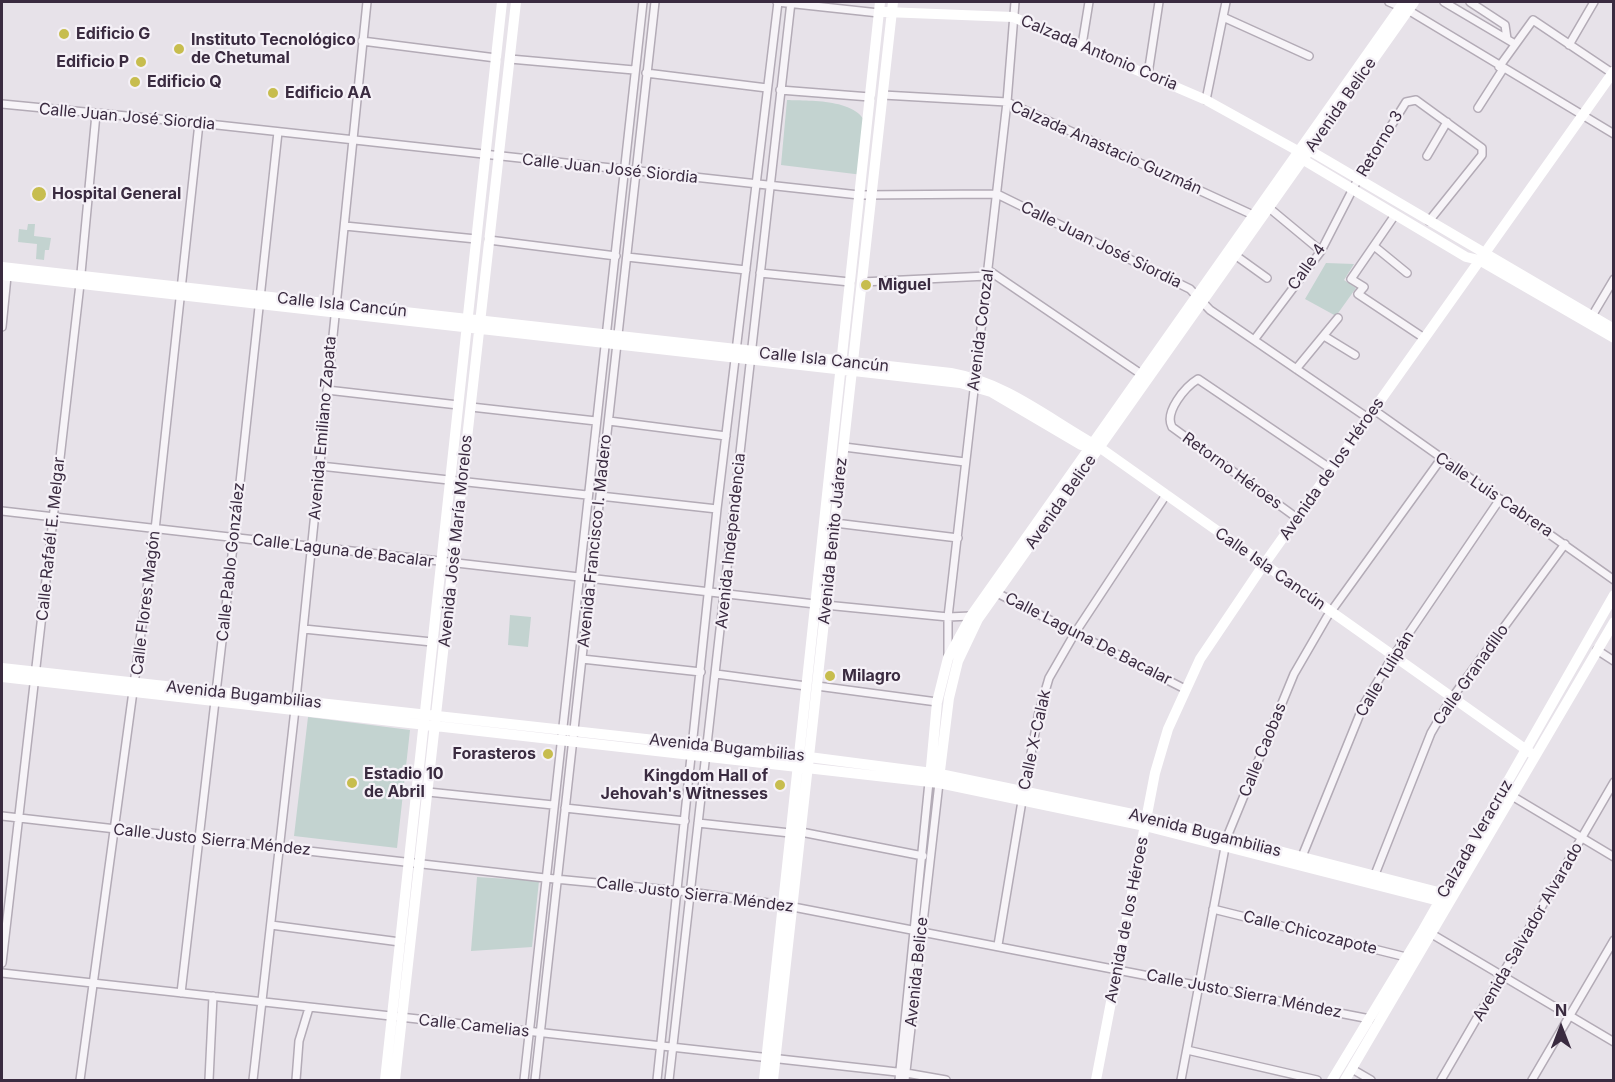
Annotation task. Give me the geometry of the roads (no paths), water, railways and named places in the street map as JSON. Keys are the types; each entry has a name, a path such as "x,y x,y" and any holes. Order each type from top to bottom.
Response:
{"street":[{"name":"Avenida Emiliano Zapata","path":"253,1080 304,629 334,309 345,226 367,2"},
{"name":"Avenida José María Morelos","path":"395,1080 400,942 428,792 432,642 502,2"},
{"name":"Avenida José María Morelos","path":"385,1080 397,1018 430,720 453,563 516,2"},
{"name":"Avenida Francisco I. Madero","path":"524,1080 553,805 582,658 609,422 616,256 643,2"},
{"name":"Avenida Francisco I. Madero","path":"535,1080 565,807 567,735 578,576 587,495 596,421 627,257 655,2"},
{"name":"Calzada Antonio Coria","path":"777,2 893,7 1013,16 1206,100 1356,185"},
{"name":"Avenida Independencia","path":"657,1080 717,509 777,2"},
{"name":"Avenida Independencia","path":"669,1080 726,593 791,2"},
{"name":"Avenida Corozal","path":"948,658 948,617 997,194 1015,2"},
{"path":"1082,45 1089,2"},
{"path":"1148,74 1159,2"},
{"path":"1206,100 1226,2"},
{"path":"1389,2 1407,5 1501,68 1614,134"},
{"path":"1444,2 1515,44"},
{"path":"1470,2 1504,25 1507,39"},
{"path":"1569,45 1594,2"},
{"name":"Avenida Belice","path":"1093,448 1141,374 1235,255 1407,5"},
{"name":"Avenida Benito Juárez","path":"773,1080 771,1060 821,604 841,365 879,7"},
{"name":"Avenida Benito Juárez","path":"821,604 835,523 893,7"},
{"path":"1222,17 1309,56"},
{"path":"1478,108 1515,44 1533,20 1613,72"},
{"path":"363,41 496,58"},
{"path":"510,59 634,70"},
{"name":"Avenida de los Héroes","path":"1096,1080 1155,773 1168,729 1200,659 1262,567 1613,72"},
{"path":"646,73 767,88"},
{"path":"780,90 870,97"},
{"name":"Calzada Anastacio Guzmán","path":"883,95 1007,102 1253,215"},
{"name":"Retorno 3","path":"1356,185 1406,102 1416,100 1479,144 1482,155 1430,221"},
{"name":"Calle Juan José Siordia","path":"2,104 199,123 859,195 997,194 1199,299"},
{"name":"Calle Rafaél E. Melgar","path":"2,963 80,280 96,114"},
{"path":"1427,156 1447,122"},
{"name":"Calle Flores Magón","path":"80,1080 91,983 135,687 155,530 183,292 199,123"},
{"name":"Calle Pablo González","path":"181,993 278,132"},
{"name":"Avenida Belice","path":"919,932 923,856 949,698 958,661 978,619 994,591 1199,299 1253,215 1303,154"},
{"path":"1356,185 1395,215 1466,257 1482,257"},
{"path":"1356,185 1430,221 1482,257 1556,300 1614,329"},
{"name":"Calle 4","path":"1254,340 1321,251 1356,185"},
{"path":"1268,207 1321,251"},
{"path":"1395,215 1351,279 1364,287 1358,294 1425,338"},
{"path":"345,226 476,239"},
{"path":"489,240 616,256"},
{"path":"1374,246 1407,273"},
{"path":"1235,255 1267,278"},
{"path":"627,257 746,270"},
{"path":"2,327 3,273"},
{"name":"Calle Isla Cancún","path":"3,273 841,365 993,385 1031,405 1529,755"},
{"path":"760,273 850,282"},
{"path":"862,282 987,273 1141,374"},
{"path":"1595,321 1614,279"},
{"name":"Calle Luis Cabrera","path":"1199,299 1296,369 1441,459 1614,580"},
{"path":"1296,369 1338,318"},
{"path":"1595,321 1614,338"},
{"path":"1324,336 1355,355"},
{"name":"Retorno Héroes","path":"1297,518 1172,427 1168,421 1169,414 1192,382 1198,379 1331,469"},
{"path":"327,390 458,405"},
{"path":"471,407 596,421"},
{"path":"609,422 726,436"},
{"path":"844,447 965,462"},
{"name":"Calle Caobas","path":"1181,1080 1226,841 1294,674 1329,614 1441,459"},
{"path":"320,466 587,495"},
{"path":"600,496 717,509"},
{"name":"Calle X-Calak","path":"998,945 1023,797 1044,693 1075,633 1164,498"},
{"name":"Calle Tulipán","path":"1300,860 1364,704 1392,658 1500,499"},
{"name":"Calle Laguna de Bacalar","path":"2,511 710,592 948,617 971,616"},
{"path":"835,523 958,538"},
{"name":"Calle Granadillo","path":"1373,880 1431,733 1451,700 1565,544"},
{"name":"Avenida Belice","path":"902,1077 935,778 937,702 948,658 971,616 994,591"},
{"name":"Calle Laguna De Bacalar","path":"994,591 1185,689"},
{"name":"Calzada Veracruz","path":"1332,1080 1376,1020 1427,932 1512,796 1529,755 1614,595"},
{"name":"Calzada Veracruz","path":"1345,1080 1406,957 1427,932 1440,897 1614,622"},
{"path":"304,629 432,642"},
{"path":"1597,651 1614,661"},
{"path":"582,658 701,672"},
{"name":"Avenida Bugambilias","path":"2,668 36,676"},
{"path":"716,674 937,702"},
{"name":"Avenida Bugambilias","path":"2,676 36,676 804,761 935,778 1146,821 1440,897"},
{"name":"Avenida Salvador Alvarado","path":"1441,1080 1614,782"},
{"path":"428,792 553,805"},
{"path":"1512,796 1614,857"},
{"path":"565,807 685,821"},
{"name":"Calle Justo Sierra Méndez","path":"2,816 545,878 690,892 788,906 1376,1020"},
{"path":"698,823 796,833 923,856"},
{"name":"Calle Chicozapote","path":"1213,909 1406,957"},
{"path":"271,925 400,942"},
{"path":"1427,932 1614,1042"},
{"path":"1532,1080 1614,940"},
{"name":"Calle Camelias","path":"2,973 672,1047 902,1077 946,1080"},
{"path":"209,1080 213,996"},
{"path":"296,1080 299,1041 309,1008"},
{"path":"1187,1050 1317,1080"},
{"name":"Avenida Benito Juárez","path":"764,1080 771,1060"},
{"path":"1352,1069 1371,1080"}],"place":[{"name":"Edificio G","path":"64,34"},
{"name":"Instituto Tecnológico de Chetumal","path":"179,49"},
{"name":"Edificio P","path":"141,62"},
{"name":"Edificio Q","path":"135,82"},
{"name":"Edificio AA","path":"273,93"},
{"name":"Hospital General","path":"39,194"},
{"name":"Miguel","path":"866,285"},
{"name":"Milagro","path":"830,676"},
{"name":"Forasteros","path":"548,754"},
{"name":"Estadio 10 de Abril","path":"352,783"},
{"name":"Kingdom Hall of Jehovah's Witnesses","path":"780,785"}]}
